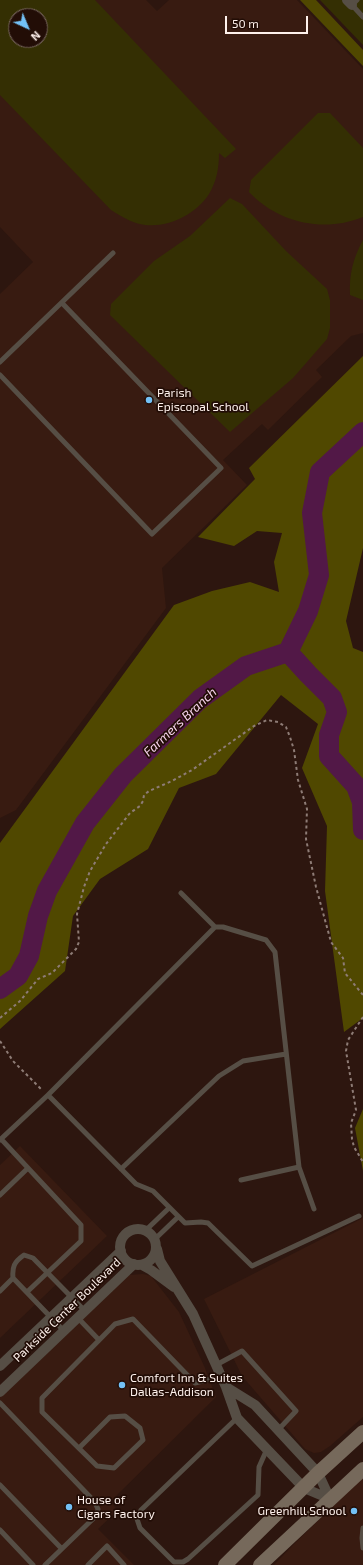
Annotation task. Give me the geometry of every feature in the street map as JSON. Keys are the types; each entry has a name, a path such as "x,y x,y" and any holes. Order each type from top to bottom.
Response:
{"main road":[{"path":"225,1565 318,1473 363,1432"},
{"path":"260,1565 363,1469"}],"street":[{"path":"177,1289 151,1270 124,1259 121,1251 121,1241 128,1231 140,1229 146,1230 156,1244 160,1260 193,1314 226,1387 237,1418 304,1488 330,1499"},
{"path":"138,1265 152,1258 156,1244"},
{"name":"Parkside Center Boulevard","path":"0,1366 121,1251"},
{"name":"Parkside Center Boulevard","path":"1,1388 81,1314 138,1265"},
{"path":"226,1387 255,1405 318,1473 330,1499"}],"lane":[{"path":"352,2 363,17"},
{"path":"0,362 113,253"},
{"path":"0,375 152,534 221,468 62,303"},
{"path":"181,893 215,927 223,927 266,940 275,952 299,1167 314,1209"},
{"path":"27,1292 80,1241 81,1225 0,1140 48,1095 215,927"},
{"path":"121,1169 219,1076 243,1061 286,1054"},
{"path":"48,1095 136,1184 153,1191 185,1223 208,1223 252,1266 359,1216"},
{"path":"241,1180 299,1167"},
{"path":"0,1195 28,1168"},
{"path":"146,1230 169,1208"},
{"path":"156,1244 178,1216"},
{"path":"64,1331 13,1278 12,1268 16,1260 24,1255 33,1258 72,1298 99,1340"},
{"path":"0,1291 13,1278"},
{"path":"79,1448 110,1417 125,1416 140,1428 143,1440 114,1468 97,1466 42,1412 42,1398 115,1324 133,1319 195,1383 221,1376"},
{"path":"216,1365 242,1351 296,1411 278,1430"},
{"path":"0,1402 94,1501 98,1508 96,1515 44,1565"},
{"path":"237,1418 141,1510 137,1519 140,1528 174,1562 183,1562 188,1559 258,1494 259,1467 267,1449"},
{"path":"0,1486 61,1548"},
{"path":"363,1528 363,1548"},
{"path":"0,1530 32,1565"},
{"path":"88,1565 107,1546 124,1565"}],"path":[{"path":"0,1018 20,1002 38,979 52,973 76,949 79,942 77,914 90,871 106,844 130,813 140,806 144,795 149,791 192,770 254,726 267,720 278,722 286,727 290,737 294,750 298,780 306,808 306,839 316,887 331,942 343,958 345,973 363,996"},
{"path":"363,1017 348,1040 346,1051 356,1110 351,1123 352,1139 354,1147 363,1162"},
{"path":"0,1041 13,1060 36,1085 48,1095"}],"shaded area":[{"name":"Parish Episcopal School","path":"0,0 146,0 157,11 169,0 297,0 363,69 363,333 351,336 316,370 322,377 268,430 262,424 223,460 247,485 162,568 166,608 16,810 0,818 0,294 33,262 0,227"},
{"path":"0,0 95,0 236,149 225,158 219,153 216,179 209,194 195,209 177,220 156,225 146,225 126,219 111,210 0,95"},
{"path":"300,0 316,0 363,50 363,66"},
{"path":"320,0 363,0 363,45"},
{"path":"318,113 330,113 363,148 363,217 348,222 333,224 302,222 288,218 274,211 261,203 249,192 251,180"},
{"path":"230,198 242,204 286,251 327,289 330,300 330,328 327,339 293,378 230,432 110,315 111,304 154,261 190,236"},
{"path":"363,240 363,300 350,295 350,288 352,267"},
{"path":"363,356 363,548 346,621 353,648 363,652 363,1018 344,1032 325,891 327,826 302,768 318,724 281,695 216,774 179,788 148,849 100,879 73,916 65,971 0,1029 0,843 174,605 212,591 250,582 279,592 274,562 282,533 257,531 234,546 198,537 255,479 249,468"},
{"path":"363,1109 363,1171 355,1128"},
{"path":"20,1146 107,1236 0,1338 0,1165"},
{"path":"363,1218 363,1417 330,1446 321,1452 314,1453 305,1449 242,1376 204,1299"},
{"path":"143,1274 151,1276 179,1312 205,1368 216,1397 110,1502 118,1510 98,1529 134,1565 0,1565 0,1383 5,1393 129,1275"},
{"path":"363,1477 363,1565 274,1565 293,1545"}],"waterway":[{"name":"Farmers Branch","path":"0,989 18,976 29,956 38,916 47,891 85,823 123,775 200,699 246,666 288,652 308,611 319,575 312,513 320,472 363,432"},
{"path":"288,652 332,698 337,712 329,735 329,756 356,786 362,802 363,830"}],"place":[{"name":"Parish Episcopal School","path":"149,400"},
{"name":"Comfort Inn & Suites Dallas-Addison","path":"122,1385"},
{"name":"House of Cigars Factory","path":"69,1507"},
{"name":"Greenhill School","path":"354,1511"}]}
